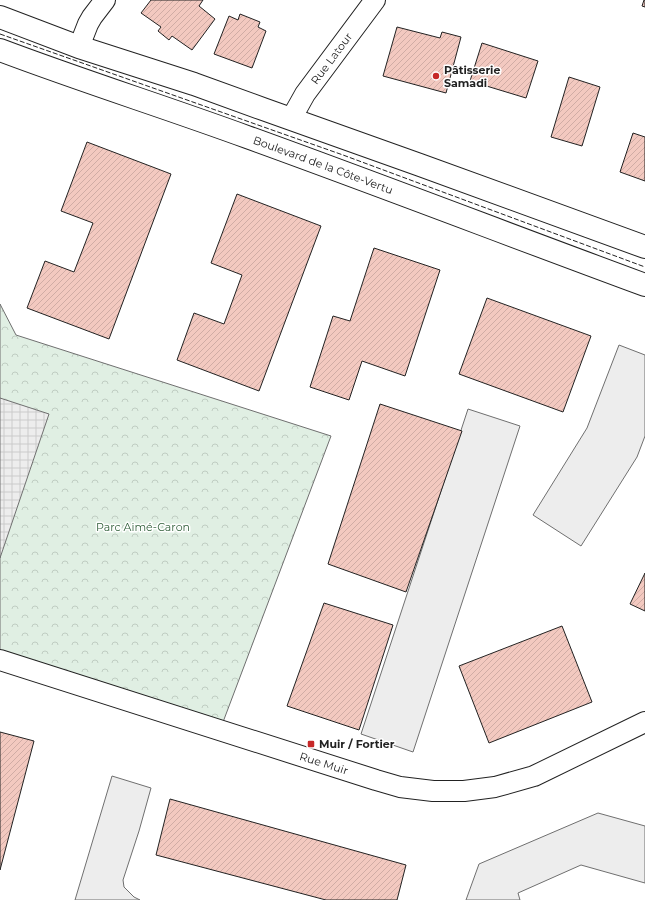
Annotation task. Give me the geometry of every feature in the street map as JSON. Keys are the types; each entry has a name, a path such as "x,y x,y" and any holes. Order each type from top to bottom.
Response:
{"main road":[{"path":"0,17 79,47 194,84 645,247"},
{"name":"Boulevard de la Côte-Vertu","path":"0,50 309,159 645,285"}],"street":[{"path":"79,47 90,21 105,0"},
{"name":"Rue Latour","path":"291,119 304,94 375,0"},
{"name":"Rue Muir","path":"0,660 376,780 400,787 433,791 464,791 495,787 534,776 645,722"}],"green space":[{"name":"Parc Aimé-Caron","path":"0,304 16,335 331,436 220,730 0,660"}],"shaded area":[{"path":"619,345 645,355 645,436 637,457 581,546 533,515 587,428"},
{"path":"0,398 49,414 0,558"},
{"path":"468,409 520,426 413,752 361,734"},
{"path":"112,776 151,788 123,880 124,887 134,897 140,900 75,900"},
{"path":"598,813 645,826 645,883 581,865 518,893 520,900 466,900 479,864"}],"building":[{"path":"151,0 203,0 199,6 215,19 192,50 172,36 169,40 158,31 161,27 141,13"},
{"path":"645,0 645,7 642,6"},
{"path":"240,14 260,22 258,27 266,31 252,68 214,54 229,16 238,20"},
{"path":"397,27 440,38 442,32 461,37 446,93 383,76"},
{"path":"482,43 538,61 526,98 470,81"},
{"path":"569,77 600,87 582,146 551,137"},
{"path":"633,133 645,137 645,181 620,172"},
{"path":"87,142 171,174 109,339 27,308 45,261 74,272 93,223 61,211"},
{"path":"237,194 321,226 259,391 177,360 194,313 224,324 242,275 211,263"},
{"path":"374,248 440,270 405,376 362,361 349,400 310,387 333,316 350,321"},
{"path":"487,298 591,336 563,412 459,374"},
{"path":"380,404 462,431 406,592 328,564"},
{"path":"645,573 645,611 630,604"},
{"path":"324,603 393,625 359,730 287,706"},
{"path":"562,626 592,702 489,743 459,666"},
{"path":"0,732 34,741 0,870"},
{"path":"170,799 406,865 397,900 326,900 156,855"}],"fence":[{"path":"0,34 343,155 645,267"}],"place":[{"name":"Pâtisserie Samadi","path":"436,76"},
{"name":"Muir / Fortier","path":"311,744"}]}
